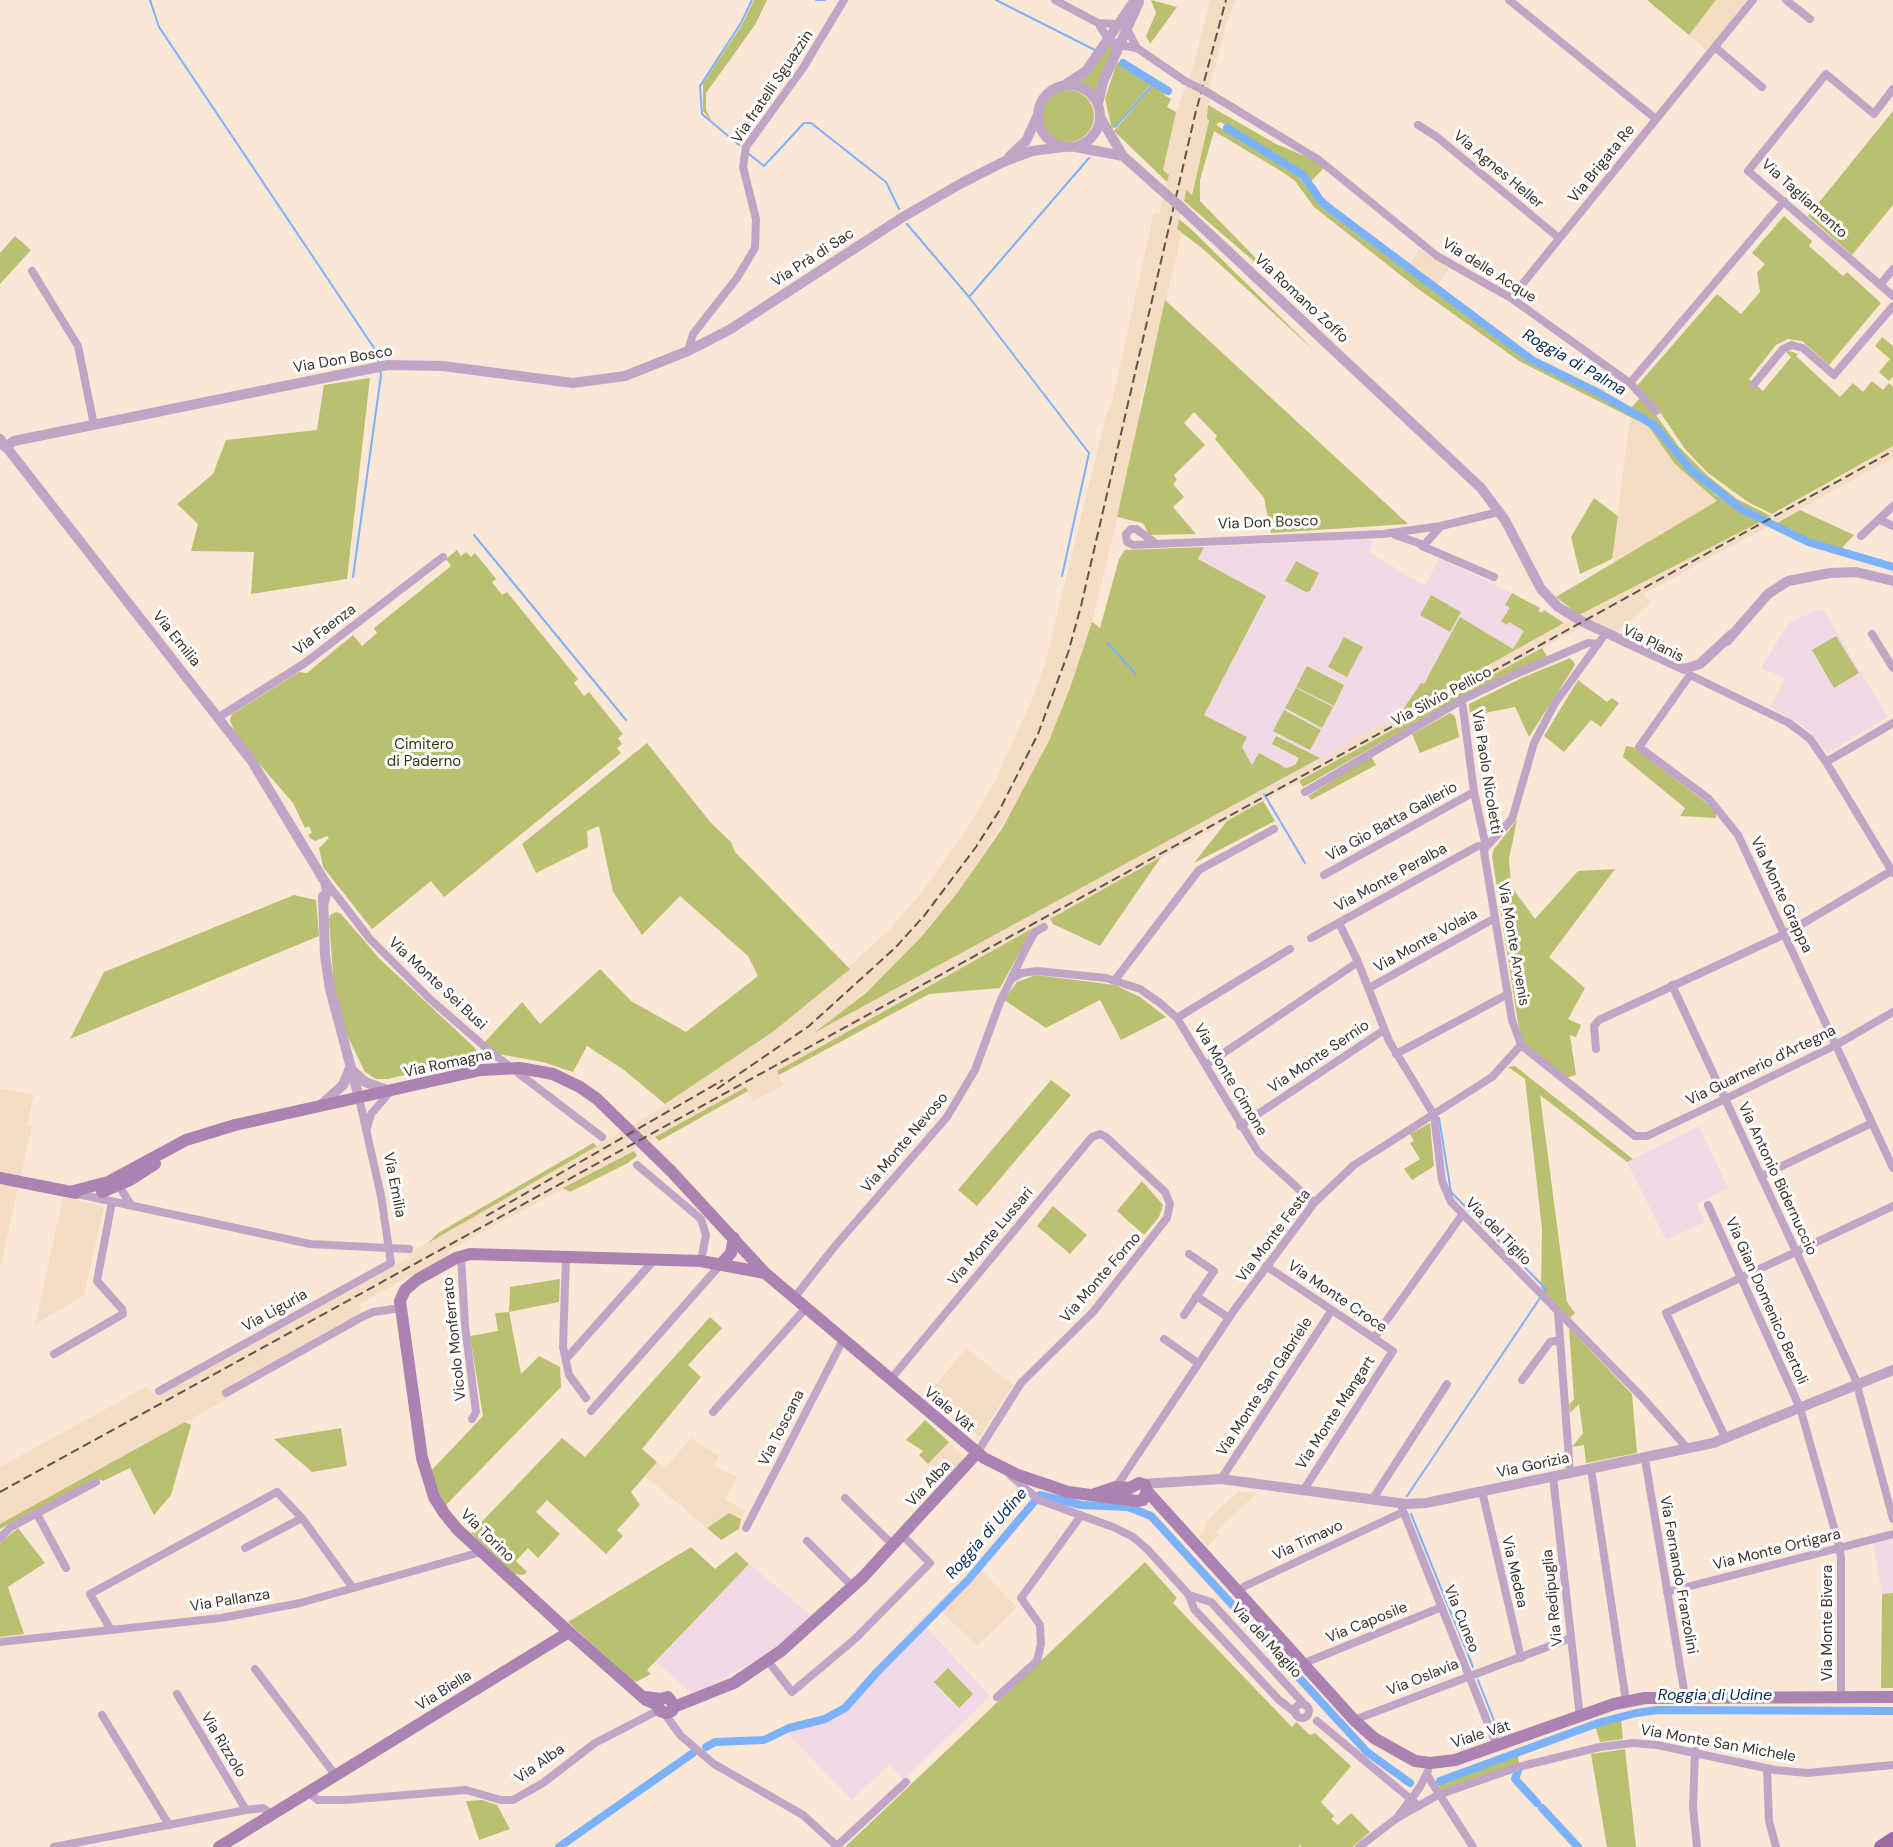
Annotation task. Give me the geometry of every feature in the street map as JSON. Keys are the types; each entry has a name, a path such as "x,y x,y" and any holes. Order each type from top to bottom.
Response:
{"main road":[{"name":"Via Romagna","path":"0,1178 70,1192 105,1189 180,1143 235,1125 462,1074 511,1067 553,1074 590,1094 663,1164 765,1273"},
{"path":"721,1264 731,1253 734,1238"},
{"path":"400,1308 402,1296 412,1283 461,1256 496,1254 701,1261 765,1273"},
{"name":"Viale Vât","path":"765,1273 977,1453 1001,1467 1068,1492 1095,1494 1140,1491"},
{"name":"Via Torino","path":"400,1308 427,1478 444,1513 481,1552 642,1696 666,1706"},
{"name":"Via Alba","path":"666,1706 690,1700 734,1683 768,1661 821,1618 893,1545 977,1453"},
{"name":"Viale Vât","path":"1095,1494 1116,1487 1140,1491 1174,1520 1354,1720 1396,1752 1428,1769 1626,1701 1685,1696 1893,1697"},
{"name":"Via Biella","path":"219,1847 272,1815 316,1793 336,1776 569,1632"},
{"path":"1881,1847 1893,1841"}],"street":[{"name":"Via fratelli Sguazzin","path":"688,351 693,334 737,279 755,248 756,219 743,167 746,147 814,52 844,0"},
{"path":"1055,0 1098,23 1122,27"},
{"path":"1075,147 1086,142 1095,134 1100,116 1098,104 1103,82 1119,45 1122,27 1135,0"},
{"path":"1123,156 1063,147 1044,135 1038,114 1044,98 1086,71 1108,39 1122,27 1140,0"},
{"path":"1509,0 1656,119"},
{"name":"Via Brigata Re","path":"1511,298 1753,0"},
{"path":"1786,0 1809,19"},
{"path":"1098,23 1108,39"},
{"name":"Via delle Acque","path":"1122,27 1137,48 1185,81 1319,160 1437,256 1511,298 1630,383 1656,411"},
{"name":"Via delle Acque","path":"1108,39 1119,45 1137,48"},
{"path":"1715,47 1762,87"},
{"name":"Via Tagliamento","path":"1893,89 1874,114 1826,74 1748,171 1893,296"},
{"path":"1063,86 1081,87 1091,94 1098,104"},
{"name":"Via Prà di Sac","path":"1003,162 1026,141 1038,114"},
{"name":"Via Romano Zoffo","path":"1100,116 1123,156 1183,209 1457,466 1497,513 1541,589 1553,602 1602,637"},
{"name":"Via Agnes Heller","path":"1418,126 1426,128 1559,238"},
{"name":"Via Prà di Sac","path":"636,372 688,351 729,330 927,202 1003,162 1032,152 1063,147"},
{"path":"1630,383 1784,201"},
{"path":"1880,285 1893,269"},
{"path":"32,271 78,346 94,425"},
{"path":"1754,384 1783,349 1792,345 1803,348 1834,375 1893,306"},
{"name":"Via Don Bosco","path":"2,446 14,441 388,365 443,366 573,383 601,381 636,372"},
{"name":"Via Emilia","path":"2,446 219,717 262,776 325,882 327,891 324,902"},
{"path":"1861,536 1893,506"},
{"path":"1418,543 1425,533 1441,526 1497,513"},
{"name":"Via Romano Zoffo","path":"1497,513 1533,586 1548,606 1602,637"},
{"path":"1880,520 1893,526"},
{"path":"1418,543 1425,533"},
{"path":"1425,533 1438,550"},
{"name":"Via Don Bosco","path":"1154,542 1425,533"},
{"name":"Via Don Bosco","path":"1383,534 1400,536 1438,550 1494,577"},
{"name":"Via Faenza","path":"219,717 305,663 443,557"},
{"name":"Via Planis","path":"1602,637 1690,672 1705,661 1731,635 1768,594 1788,581 1830,573 1856,572 1893,581"},
{"path":"1872,634 1893,668"},
{"path":"1486,847 1512,819 1534,743 1555,704 1602,637"},
{"name":"Via Silvio Pellico","path":"1305,792 1462,700 1602,637"},
{"path":"1572,651 1585,661"},
{"path":"1596,1048 1594,1026 1599,1020 1785,934 1893,872 1826,762 1810,740 1789,723 1690,672"},
{"name":"Via Monte Grappa","path":"1690,672 1639,747 1708,799 1730,824 1744,846 1893,1168"},
{"name":"Via Paolo Nicoletti","path":"1462,700 1474,792 1486,847"},
{"path":"1826,762 1893,723"},
{"name":"Via Gio Batta Gallerio","path":"1324,875 1474,792"},
{"path":"1115,980 1199,870 1274,829"},
{"name":"Via Monte Peralba","path":"1311,938 1478,846 1486,847"},
{"name":"Via Monte Arvenis","path":"1486,847 1484,852 1508,994 1515,1030 1521,1046"},
{"name":"Via Emilia","path":"315,867 324,902 327,968 367,1128 390,1248"},
{"name":"Via Monte Sei Busi","path":"325,882 366,934 452,1019 602,1137"},
{"name":"Via Monte Volaia","path":"1369,988 1495,918"},
{"name":"Via del Tiglio","path":"1339,922 1369,988 1384,1030 1396,1054 1434,1115 1443,1188 1462,1215 1688,1449"},
{"name":"Via Monte Nevoso","path":"794,1298 835,1246 947,1117 975,1070 1000,1002 1035,932 1044,927"},
{"name":"Via Monte Cimone","path":"1177,1018 1290,949"},
{"path":"1206,1065 1358,962"},
{"name":"Via Monte Cimone","path":"1012,978 1022,973 1037,971 1115,980 1140,989 1177,1018 1240,1126 1258,1152 1314,1203"},
{"name":"Via Antonio Bidernuccio","path":"1672,985 1857,1384 1893,1519"},
{"path":"1396,1054 1508,994"},
{"name":"Via Guarnerio d'Artegna","path":"1521,1046 1628,1133 1638,1137 1647,1136 1836,1045 1893,1012"},
{"name":"Via Monte Sernio","path":"1240,1126 1384,1030"},
{"name":"Via Monte Festa","path":"1116,1487 1229,1318 1314,1203 1354,1165 1492,1077 1521,1046"},
{"path":"317,1108 340,1089 350,1067 365,1082 391,1091 376,1107 367,1128"},
{"path":"1761,1176 1872,1123"},
{"name":"Via Monte Lussari","path":"890,1380 1092,1137 1103,1135 1120,1149"},
{"name":"Via Monte Forno","path":"977,1453 1021,1383 1093,1312 1167,1218 1170,1204 1166,1192 1120,1149"},
{"path":"637,1165 701,1219 705,1235 701,1261"},
{"path":"105,1189 131,1206"},
{"path":"54,1354 123,1314 122,1309 99,1286 96,1278 112,1202 105,1189"},
{"path":"112,1202 310,1244 409,1250"},
{"name":"Via Gian Domenico Bertoli","path":"1708,1206 1800,1408 1839,1548"},
{"path":"1726,1439 1666,1313 1893,1206"},
{"path":"1374,1338 1462,1215"},
{"name":"Via Liguria","path":"159,1391 392,1263 390,1248"},
{"name":"Via Monte Festa","path":"1184,1315 1214,1270 1189,1254"},
{"name":"Vicolo Monferrato","path":"461,1256 465,1326 476,1412 472,1419"},
{"path":"566,1256 562,1332 573,1383 586,1398"},
{"path":"566,1359 655,1259"},
{"path":"591,1411 721,1264"},
{"name":"Via Monte Croce","path":"1266,1266 1393,1351"},
{"path":"1196,1296 1229,1318"},
{"path":"226,1393 362,1317 373,1312 400,1308"},
{"path":"713,1412 806,1308"},
{"name":"Via Monte San Gabriele","path":"1221,1479 1332,1310"},
{"path":"1558,1312 1570,1473"},
{"path":"1164,1339 1198,1364"},
{"name":"Via Toscana","path":"746,1528 843,1340"},
{"path":"1522,1380 1550,1342 1560,1340"},
{"name":"Via Monte Mangart","path":"1303,1491 1393,1351"},
{"name":"Via Gorizia","path":"1140,1491 1164,1483 1221,1479 1372,1500 1401,1508 1645,1459 1726,1439 1893,1370"},
{"path":"1372,1500 1447,1384"},
{"name":"Via Fernando Franzolini","path":"1645,1459 1685,1696"},
{"name":"Via del Maglio","path":"1001,1467 1036,1498 1133,1537 1190,1595 1197,1611 1279,1700 1299,1715 1317,1721"},
{"path":"1591,1469 1626,1701"},
{"path":"1125,1472 1140,1491"},
{"name":"Via Redipuglia","path":"1553,1477 1580,1717"},
{"path":"0,1538 11,1527 96,1482"},
{"name":"Via Medea","path":"1482,1491 1521,1658"},
{"path":"111,1630 90,1594 277,1492 302,1518 353,1588"},
{"path":"845,1498 893,1545"},
{"name":"Via Timavo","path":"1238,1592 1245,1586 1391,1518 1401,1508"},
{"name":"Via Cuneo","path":"1401,1508 1497,1746"},
{"path":"37,1514 66,1568"},
{"path":"997,1697 1037,1660 1041,1644 1040,1625 1021,1598 1080,1517"},
{"path":"245,1548 302,1518"},
{"name":"Via Monte Ortigara","path":"1667,1592 1893,1534"},
{"path":"768,1661 792,1692 855,1639 930,1563 902,1535"},
{"path":"807,1541 853,1587"},
{"name":"Via Monte Bivera","path":"1839,1548 1841,1697"},
{"name":"Via Pallanza","path":"0,1642 221,1618 300,1603 481,1552"},
{"name":"Via del Maglio","path":"1190,1595 1211,1602 1307,1707 1317,1721 1415,1803"},
{"path":"1197,1611 1198,1603 1203,1600"},
{"name":"Via Caposile","path":"1302,1664 1442,1607"},
{"name":"Via Oslavia","path":"1354,1720 1571,1638"},
{"path":"255,1669 336,1776"},
{"name":"Via Rizzolo","path":"177,1694 246,1810"},
{"path":"666,1706 675,1728 714,1764 803,1815 838,1846 906,1782"},
{"name":"Via Alba","path":"316,1793 446,1789 466,1790 501,1800 513,1800 543,1783 595,1743 666,1706"},
{"path":"1299,1715 1297,1706 1307,1707"},
{"path":"102,1715 169,1825"},
{"name":"Via Monte San Michele","path":"1359,1847 1415,1803 1518,1767 1600,1747 1633,1743 1695,1751 1767,1768 1821,1773 1893,1765"},
{"path":"1695,1751 1693,1808 1697,1847"},
{"path":"1767,1768 1769,1821 1776,1847"},
{"path":"1428,1769 1438,1796 1473,1847"},
{"path":"1415,1803 1428,1769"},
{"path":"54,1847 246,1810 263,1808 272,1815"},
{"path":"1888,1847 1893,1841"}],"shaded area":[{"path":"1210,0 1236,0 1227,22 1210,85 1207,117 1209,119 1191,195 1186,191 1177,229 1182,234 1139,408 1141,417 1111,545 1092,622 1070,688 1049,741 1021,796 958,892 894,967 820,1030 1564,623 1770,517 1893,446 1893,458 1644,594 1651,603 1614,634 1590,622 777,1071 784,1085 753,1101 745,1087 633,1149 634,1151 453,1248 444,1257 360,1304 362,1314 224,1390 229,1398 0,1524 0,1467 146,1387 158,1396 410,1257 408,1254 643,1119 774,1031 813,1000 890,929 922,892 970,824 996,779 1032,700 1045,663 1107,412 1112,402 1154,212 1159,214 1169,175 1163,170 1176,112 1192,71"},
{"path":"1716,0 1747,0 1707,51 1689,35"},
{"path":"1420,249 1449,268 1437,286 1408,265"},
{"path":"1630,417 1648,426 1675,464 1717,502 1614,563 1612,559"},
{"path":"1358,539 1374,541 1369,552 1425,586 1439,558 1512,593 1564,623 1265,789 1242,747 1247,737 1204,715 1266,596 1197,559 1204,547"},
{"path":"1817,610 1824,611 1888,717 1827,753 1804,726 1770,707 1785,678 1761,668 1789,623"},
{"path":"0,1088 34,1095 27,1124 32,1126 0,1269"},
{"path":"1699,1126 1728,1188 1697,1204 1705,1222 1666,1240 1627,1162"},
{"path":"63,1197 104,1207 84,1295 35,1325"},
{"path":"966,1348 1013,1385 979,1437 925,1398"},
{"path":"691,1438 719,1456 714,1466 737,1477 725,1500 746,1510 741,1519 729,1513 707,1528 645,1476 657,1462 665,1468"},
{"path":"949,1442 962,1455 962,1460 945,1479 928,1464"},
{"path":"1239,1491 1257,1493 1216,1532 1218,1536 1207,1546 1198,1536 1205,1530 1203,1528 1207,1524 1205,1522"},
{"path":"1893,1538 1893,1593 1882,1594 1873,1543"},
{"path":"749,1564 812,1616 768,1654 693,1695 655,1661"},
{"path":"981,1570 1017,1607 977,1646 941,1611"},
{"path":"926,1627 990,1696 904,1780 889,1765 852,1800 787,1733 841,1713"}],"green space":[{"path":"754,0 767,0 755,25 706,93 706,110 712,121 703,111 703,83 742,25"},
{"path":"1151,0 1177,7 1150,44 1146,36 1156,13"},
{"path":"1647,0 1716,0 1689,35"},
{"path":"1109,43 1115,47 1096,93 1078,81"},
{"path":"1117,62 1152,83 1112,129 1105,99"},
{"path":"1154,84 1171,99 1167,107 1176,112 1163,170 1169,175 1167,182 1114,131"},
{"path":"1063,90 1073,90 1087,97 1094,116 1087,135 1073,142 1063,142 1053,138 1046,131 1042,121 1042,111 1046,101 1053,94"},
{"path":"1208,105 1276,144 1312,159 1324,168 1311,181 1304,172 1229,126 1220,122 1216,125 1298,176 1325,210 1528,360 1652,425 1689,472 1717,496 1760,522 1579,615 1556,597 1717,501 1675,464 1648,426 1519,361 1417,288 1314,207 1295,181 1214,131 1200,180 1200,201 1286,289 1184,201 1186,190 1192,195 1209,120 1207,118"},
{"path":"1893,111 1893,205 1852,255 1808,216"},
{"path":"1784,216 1812,241 1809,246 1843,276 1847,272 1881,303 1829,365 1802,341 1788,339 1776,345 1749,379 1763,391 1791,357 1786,352 1790,351 1798,354 1796,356 1840,397 1853,383 1863,392 1872,381 1883,390 1889,383 1893,387 1893,446 1772,514 1748,502 1708,473 1685,449 1662,415 1636,387 1717,294 1741,314 1760,292 1757,273 1765,264 1752,253"},
{"path":"1179,219 1317,353 1203,249 1177,229"},
{"path":"15,236 31,250 0,284 0,253"},
{"path":"1165,300 1408,524 1271,533 1264,498 1215,439 1217,436 1194,412 1184,423 1205,445 1174,475 1177,480 1173,484 1184,497 1173,507 1196,534 1149,535 1143,523 1117,517"},
{"path":"1882,337 1893,346 1893,377 1889,381 1879,372 1890,359 1875,346"},
{"path":"370,378 347,579 251,594 254,552 191,551 198,524 177,504 213,474 226,440 317,430 324,385"},
{"path":"1640,398 1654,412 1679,447 1709,477 1737,499 1771,516 1765,519 1755,514 1729,498 1698,473 1655,423 1630,409"},
{"path":"1594,498 1618,516 1612,559 1580,574 1571,537"},
{"path":"1800,510 1854,535 1842,548 1809,540 1775,524"},
{"path":"1204,547 1198,559 1266,596 1204,715 1247,737 1242,747 1252,765 1259,753 1286,768 1295,765 1299,758 1272,744 1276,736 1320,758 814,1033 867,992 921,937 958,892 1003,827 1049,741 1092,622 1100,628 1119,559 1125,550"},
{"name":"Cimitero di Paderno","path":"457,550 461,556 466,552 471,557 475,553 496,579 492,582 502,595 507,592 578,679 574,683 584,696 589,692 623,734 618,738 622,744 617,748 621,753 444,897 431,881 372,929 323,867 319,848 329,838 327,836 315,841 310,838 308,835 312,833 309,826 305,828 293,803 237,738 230,720 232,714 299,672 307,673 353,635 362,646 377,633 374,628 451,566 446,559"},
{"path":"1296,561 1319,573 1310,591 1306,592 1285,581"},
{"path":"1512,593 1540,608 1538,611 1542,613 1544,610 1564,623 1400,714 1421,683 1424,684 1460,617 1513,649 1524,631 1509,622 1507,625 1501,621 1510,608 1505,605"},
{"path":"1431,595 1461,612 1450,632 1420,615"},
{"path":"1836,636 1859,673 1834,688 1812,650"},
{"path":"1344,637 1363,647 1347,677 1328,667"},
{"path":"1542,648 1549,659 1396,734 1303,787 1299,781"},
{"path":"1570,658 1575,664 1572,670 1529,737 1515,707 1470,716 1469,704"},
{"path":"1307,666 1344,685 1334,706 1296,687"},
{"path":"1578,680 1607,702 1612,698 1619,703 1601,727 1591,720 1564,752 1544,736"},
{"path":"1296,688 1333,707 1322,728 1285,708"},
{"path":"1284,710 1321,730 1310,750 1273,731"},
{"path":"1450,713 1455,716 1459,737 1420,753 1412,734"},
{"path":"647,743 711,823 731,842 735,852 850,969 774,1031 665,1104 624,1070 587,1046 573,1072 543,1062 492,1053 482,1045 522,1002 540,1024 600,969 631,1001 686,1032 758,976 748,956 680,896 642,935 613,892 599,826 587,831 588,847 536,873 522,844"},
{"path":"1626,746 1633,747 1716,810 1716,818 1680,816 1685,808 1623,757"},
{"path":"1371,756 1376,765 1311,800 1308,796"},
{"path":"1263,801 1275,821 1194,863 1227,821"},
{"path":"1517,820 1509,859 1511,886 1535,919 1578,871 1615,869 1549,957 1585,988 1568,1019 1581,1025 1576,1037 1570,1035 1576,1075 1565,1078 1524,1045 1518,1023 1492,856 1494,849"},
{"path":"1161,857 1100,946 1053,924 1050,919"},
{"path":"294,895 316,900 319,936 70,1039 104,972"},
{"path":"336,912 341,914 380,959 475,1048 478,1054 476,1058 388,1079 376,1079 365,1072 347,1035 334,988 329,920 330,915"},
{"path":"1033,928 1000,988 929,994 779,1075 777,1071"},
{"path":"1036,975 1115,985 1140,997 1166,1017 1121,1040 1100,1000 1046,1028 1004,1000 1017,982"},
{"path":"1515,1066 1633,1159 1627,1162 1540,1095 1567,1302 1575,1313 1569,1319 1541,1288 1542,1229 1525,1079 1508,1067"},
{"path":"1051,1080 1071,1095 977,1206 958,1190"},
{"path":"746,1087 748,1091 659,1141 655,1137"},
{"path":"1430,1123 1434,1166 1412,1180 1404,1169 1420,1159 1410,1143 1414,1141 1410,1134"},
{"path":"593,1143 597,1146 428,1243 438,1233"},
{"path":"634,1151 637,1156 628,1163 570,1192 563,1188"},
{"path":"1142,1181 1163,1205 1159,1217 1144,1235 1117,1211"},
{"path":"1053,1206 1087,1235 1070,1254 1037,1226"},
{"path":"560,1279 559,1302 509,1312 510,1287"},
{"path":"509,1312 521,1374 539,1356 560,1367 561,1387 445,1506 430,1472 483,1416 470,1336 498,1331 495,1313"},
{"path":"710,1317 722,1328 688,1365 701,1377 642,1449 657,1462 631,1492 640,1505 617,1530 623,1536 606,1554 547,1500 536,1512 560,1534 538,1558 528,1548 516,1561 527,1572 523,1575 514,1574 471,1533 562,1438 585,1457"},
{"path":"1569,1328 1632,1394 1637,1453 1586,1463 1584,1445 1572,1447 1583,1433 1579,1404 1570,1413 1569,1405 1574,1399"},
{"path":"925,1420 949,1442 928,1464 919,1455 923,1451 906,1440"},
{"path":"185,1422 191,1425 171,1495 154,1515 130,1468 103,1481 96,1478 0,1529 0,1524"},
{"path":"341,1428 347,1466 312,1472 274,1439"},
{"path":"729,1513 741,1519 739,1529 721,1540 707,1528"},
{"path":"18,1528 45,1563 8,1587 24,1634 0,1637 0,1543"},
{"path":"691,1547 715,1569 736,1552 749,1564 647,1670 651,1674 636,1682 632,1681 568,1622"},
{"path":"1145,1562 1177,1598 1173,1603 1292,1727 1296,1722 1310,1735 1315,1733 1351,1766 1321,1802 1334,1816 1331,1819 1338,1825 1351,1813 1370,1832 1352,1847 1302,1847 1300,1845 1298,1847 845,1847"},
{"path":"1893,1593 1893,1688 1881,1688 1882,1594"},
{"path":"948,1668 973,1694 959,1708 934,1682"},
{"path":"1621,1719 1623,1739 1600,1742 1595,1726"},
{"path":"1625,1749 1636,1847 1607,1847 1591,1754"},
{"path":"1518,1756 1519,1763 1442,1791 1438,1784"},
{"path":"482,1800 497,1805 510,1829 479,1840 466,1801"}],"waterway":[{"path":"150,0 159,27 376,351 379,363"},
{"path":"739,145 702,114 700,86 741,23 752,0"},
{"name":"Roggia di Palma","path":"816,0 825,0"},
{"name":"Roggia di Palma","path":"996,0 1095,50"},
{"name":"Roggia di Palma","path":"1123,63 1168,91"},
{"path":"1115,127 1154,83"},
{"path":"749,154 764,166 804,123 811,123 886,182 899,209"},
{"name":"Roggia di Palma","path":"1227,128 1303,175 1320,200 1329,208 1532,360 1597,392 1654,425 1691,470 1741,509 1808,542 1893,567"},
{"path":"1062,576 1089,453 969,297 1089,158"},
{"path":"907,224 969,297"},
{"path":"353,577 380,369"},
{"path":"474,535 626,720"},
{"path":"1107,643 1136,674"},
{"path":"1264,794 1305,863"},
{"path":"1439,1118 1451,1192 1546,1289 1544,1292"},
{"path":"1407,1496 1540,1298"},
{"name":"Roggia di Udine","path":"706,1747 715,1742 764,1740 789,1728 825,1719 845,1708 878,1671 968,1580 1040,1495 1081,1505 1128,1507 1151,1516 1367,1752 1410,1783"},
{"path":"1411,1514 1473,1667"},
{"path":"1478,1680 1500,1736"},
{"name":"Roggia di Udine","path":"1440,1781 1598,1723 1636,1713 1658,1710 1893,1711"},
{"name":"Roggia di Udine","path":"559,1847 693,1753"},
{"path":"1518,1771 1515,1779 1537,1803"},
{"path":"1542,1808 1578,1847"}],"railway":[{"path":"717,1089 809,1026 895,948 924,916 976,847 999,811 1038,734 1068,653 1081,606 1195,115 1226,0"},
{"path":"0,1492 1893,451"},
{"path":"486,1216 723,1080"}]}
